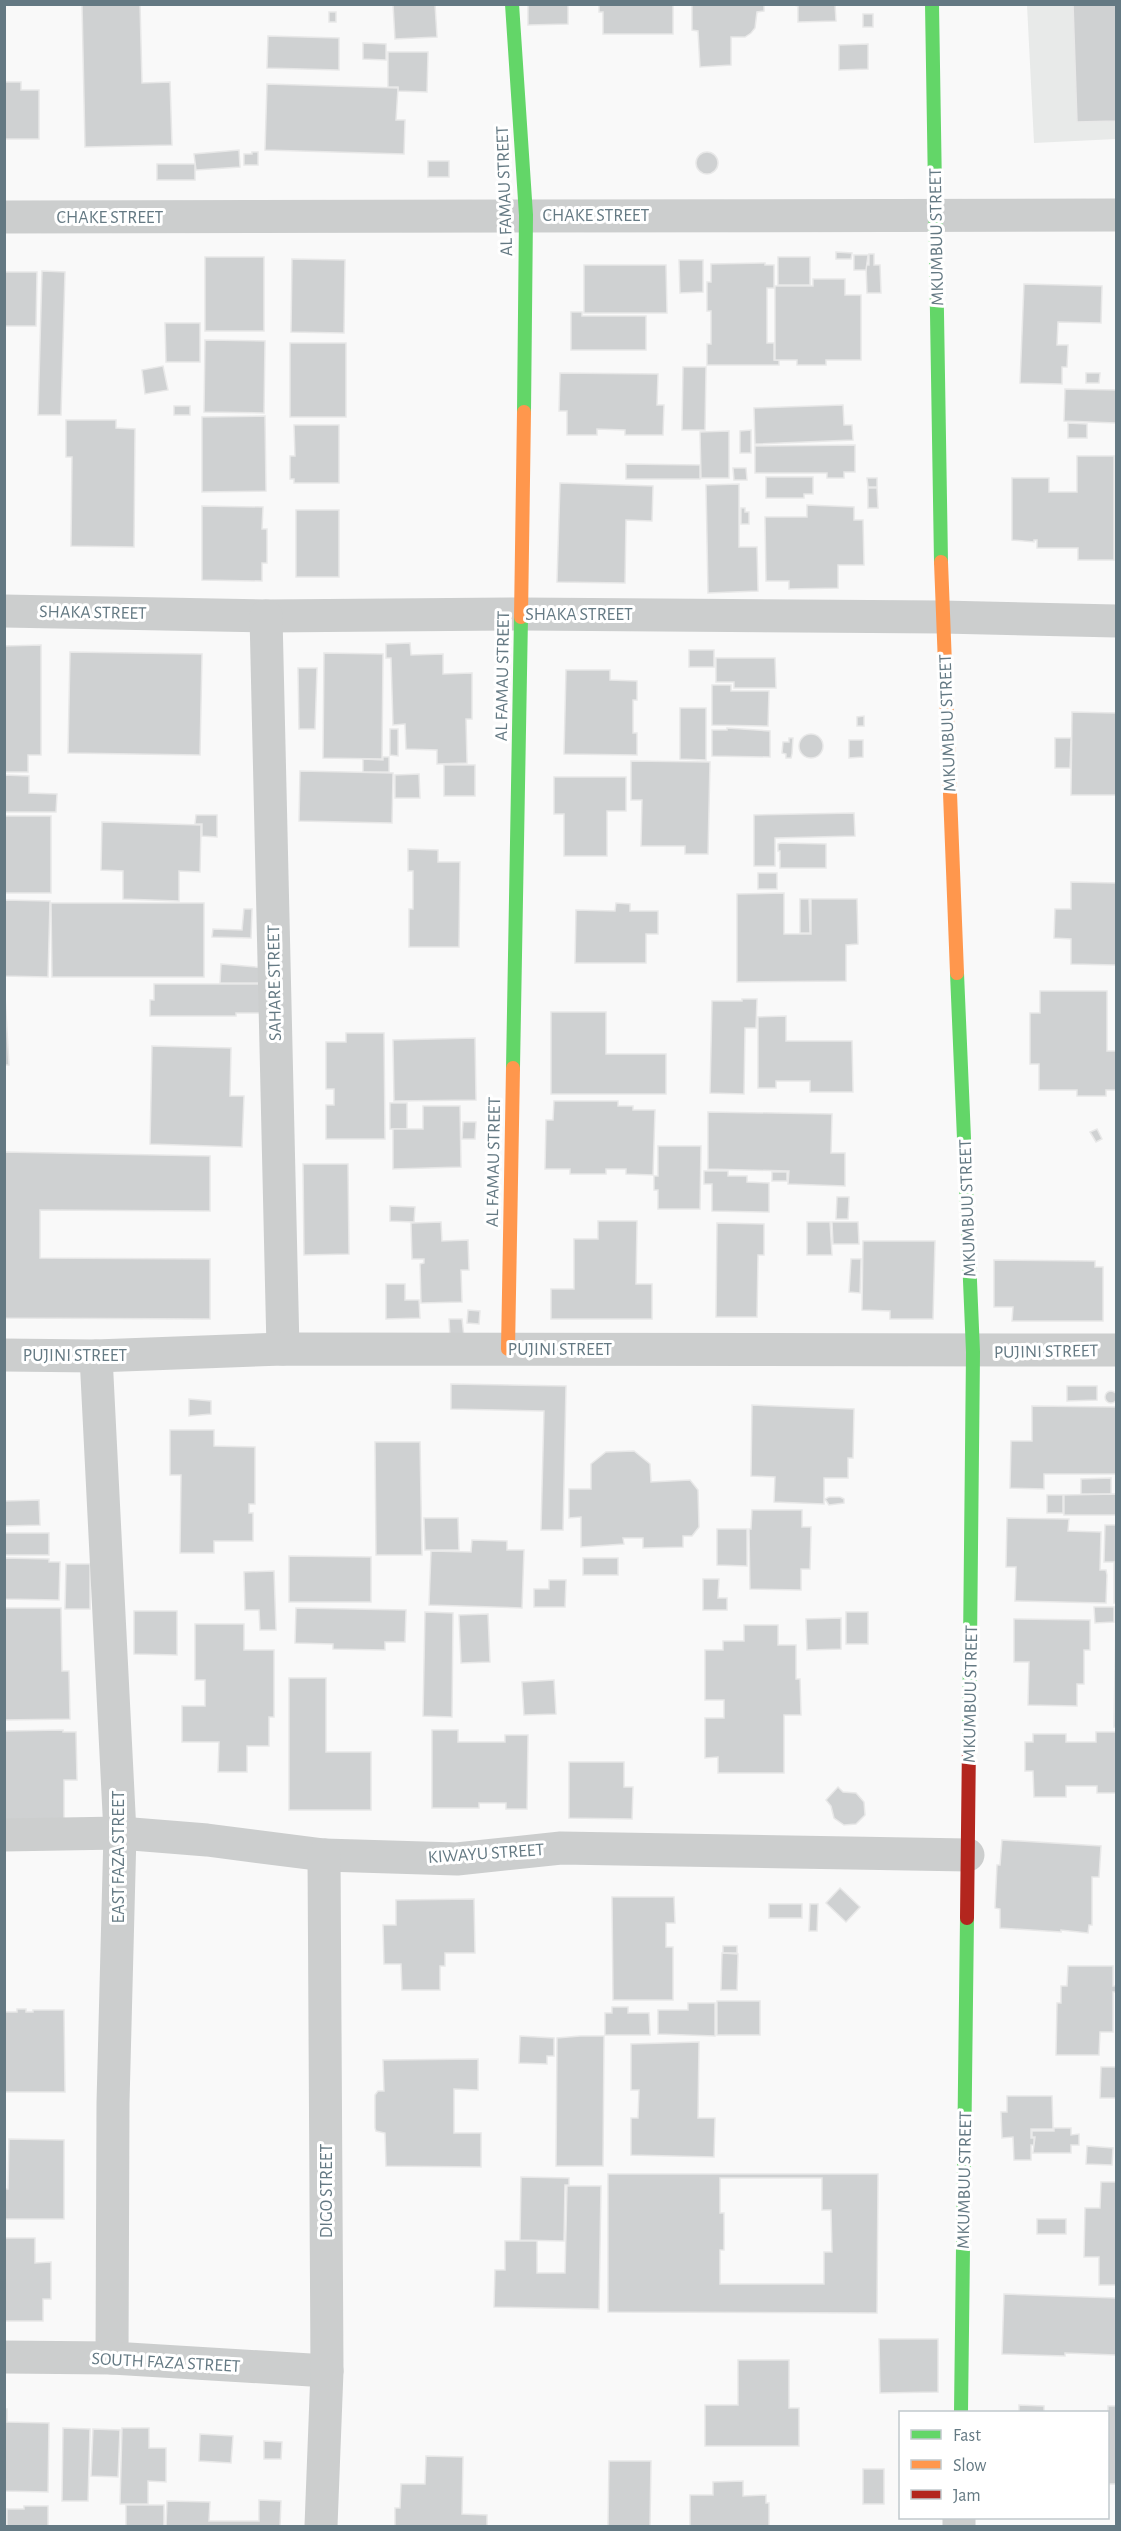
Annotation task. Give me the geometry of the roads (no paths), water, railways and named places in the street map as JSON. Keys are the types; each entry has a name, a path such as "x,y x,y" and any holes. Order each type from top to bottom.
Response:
{"street":[{"name":"AL FAMAU STREET","path":"508,1349 526,215 512,4"},
{"name":"MKUMBUU STREET","path":"932,4 942,617 974,1352 961,2411"},
{"name":"CHAKE STREET","path":"4,217 1116,215"},
{"name":"SHAKA STREET","path":"4,611 266,616 521,614 942,617 1116,621"},
{"name":"SAHARE STREET","path":"266,616 283,1349"},
{"name":"PUJINI STREET","path":"4,1355 96,1356 283,1349 974,1352 1116,1350"},
{"name":"EAST FAZA STREET","path":"96,1356 120,1833 113,2103 112,2358"},
{"name":"KIWAYU STREET","path":"4,1835 120,1833 207,1840 324,1855 457,1859 561,1848 968,1855"},
{"name":"DIGO STREET","path":"321,2526 327,2371 324,1855"},
{"name":"SOUTH FAZA STREET","path":"4,2357 112,2358 327,2371"}]}
